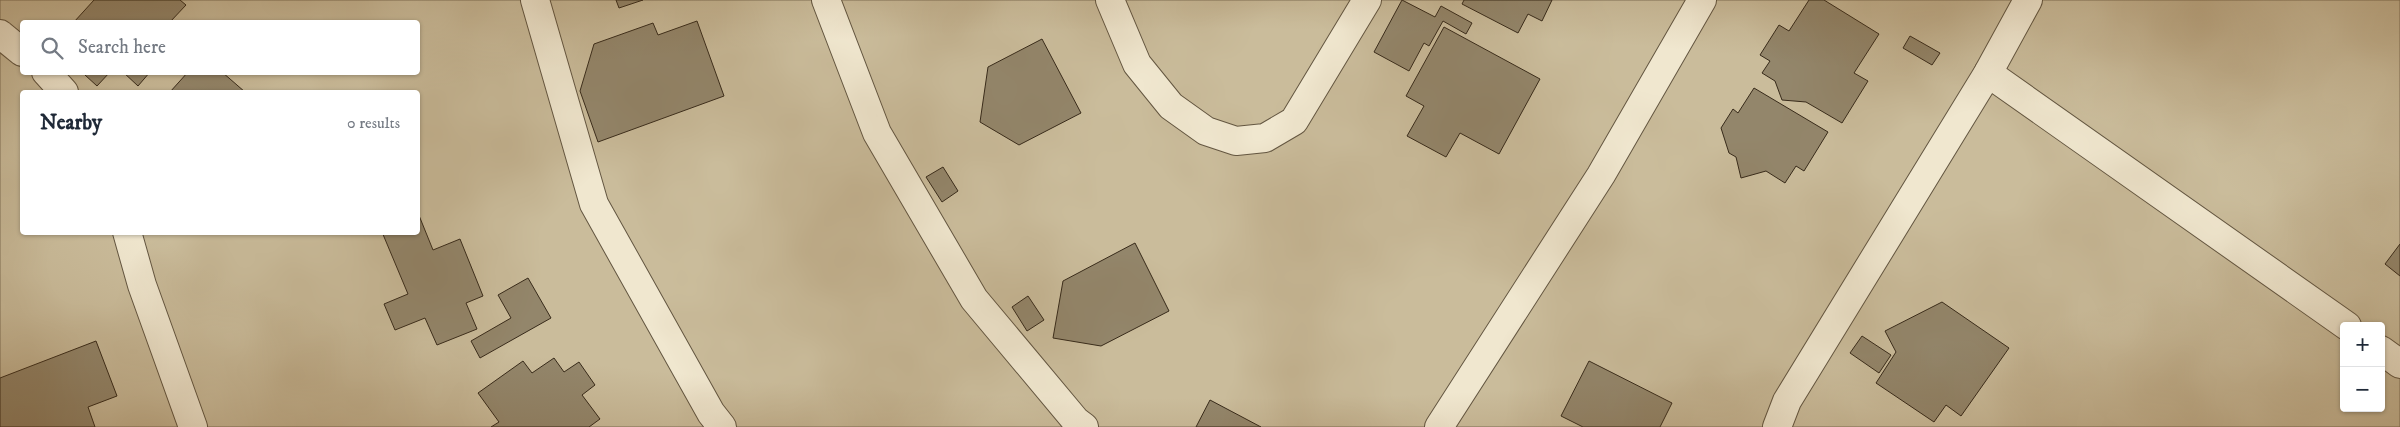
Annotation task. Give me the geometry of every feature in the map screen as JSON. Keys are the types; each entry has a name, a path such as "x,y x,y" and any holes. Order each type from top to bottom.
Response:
{"street":[{"path":"535,0 594,204 711,414 722,427"},
{"path":"826,0 876,133 974,299 1076,421 1084,427"},
{"path":"1110,0 1137,64 1170,106 1206,131 1236,141 1265,138 1294,121 1367,0"},
{"path":"1439,427 1601,175 1702,0"},
{"path":"1777,427 1787,401 1988,74 2028,0"},
{"path":"0,34 20,50"},
{"path":"1988,74 2341,322"},
{"path":"49,75 62,90"},
{"path":"128,235 142,285 193,427"},
{"path":"2385,353 2400,364"}],"shaded area":[{"path":"0,0 2400,0 2400,427 0,427"}],"building":[{"path":"94,0 180,0 186,5 172,20 76,20"},
{"path":"616,0 643,0 619,8"},
{"path":"1402,0 1435,17 1441,6 1472,23 1466,34 1443,21 1429,46 1424,43 1409,71 1374,52"},
{"path":"1464,0 1552,0 1542,21 1528,14 1518,33 1462,4"},
{"path":"1809,0 1824,0 1879,34 1854,73 1868,81 1842,123 1806,102 1782,100 1775,81 1762,73 1770,61 1760,55 1779,25 1789,31"},
{"path":"697,21 724,96 598,142 580,91 594,44 653,23 658,35"},
{"path":"1444,27 1540,79 1499,154 1460,133 1446,157 1407,136 1424,106 1406,96"},
{"path":"1910,36 1940,53 1932,65 1903,48"},
{"path":"1042,39 1081,113 1019,145 980,122 988,67"},
{"path":"85,75 107,75 97,86"},
{"path":"126,75 147,75 138,86"},
{"path":"185,75 225,75 243,90 172,90"},
{"path":"1754,88 1828,132 1804,171 1796,166 1785,183 1766,171 1741,178 1736,157 1729,153 1721,128 1733,109 1738,113"},
{"path":"943,167 958,191 942,202 926,177"},
{"path":"420,218 433,250 460,239 483,296 466,303 477,329 437,345 425,318 395,330 384,304 408,294 383,235 420,235"},
{"path":"1135,243 1169,311 1101,346 1053,338 1063,281"},
{"path":"2400,244 2400,276 2385,264"},
{"path":"528,278 551,318 480,358 471,341 511,318 498,295"},
{"path":"1028,296 1044,320 1027,331 1012,307"},
{"path":"1942,302 2009,348 1961,416 1946,405 1934,422 1876,383 1896,352 1885,331"},
{"path":"1862,336 1891,355 1879,373 1850,353"},
{"path":"96,341 117,396 88,407 95,427 0,427 0,378"},
{"path":"554,358 564,372 579,362 595,385 582,395 600,419 589,427 491,427 499,422 478,393 523,361 532,373"},
{"path":"1589,361 1672,403 1660,427 1583,427 1561,416"},
{"path":"1210,400 1261,427 1196,427"}]}
